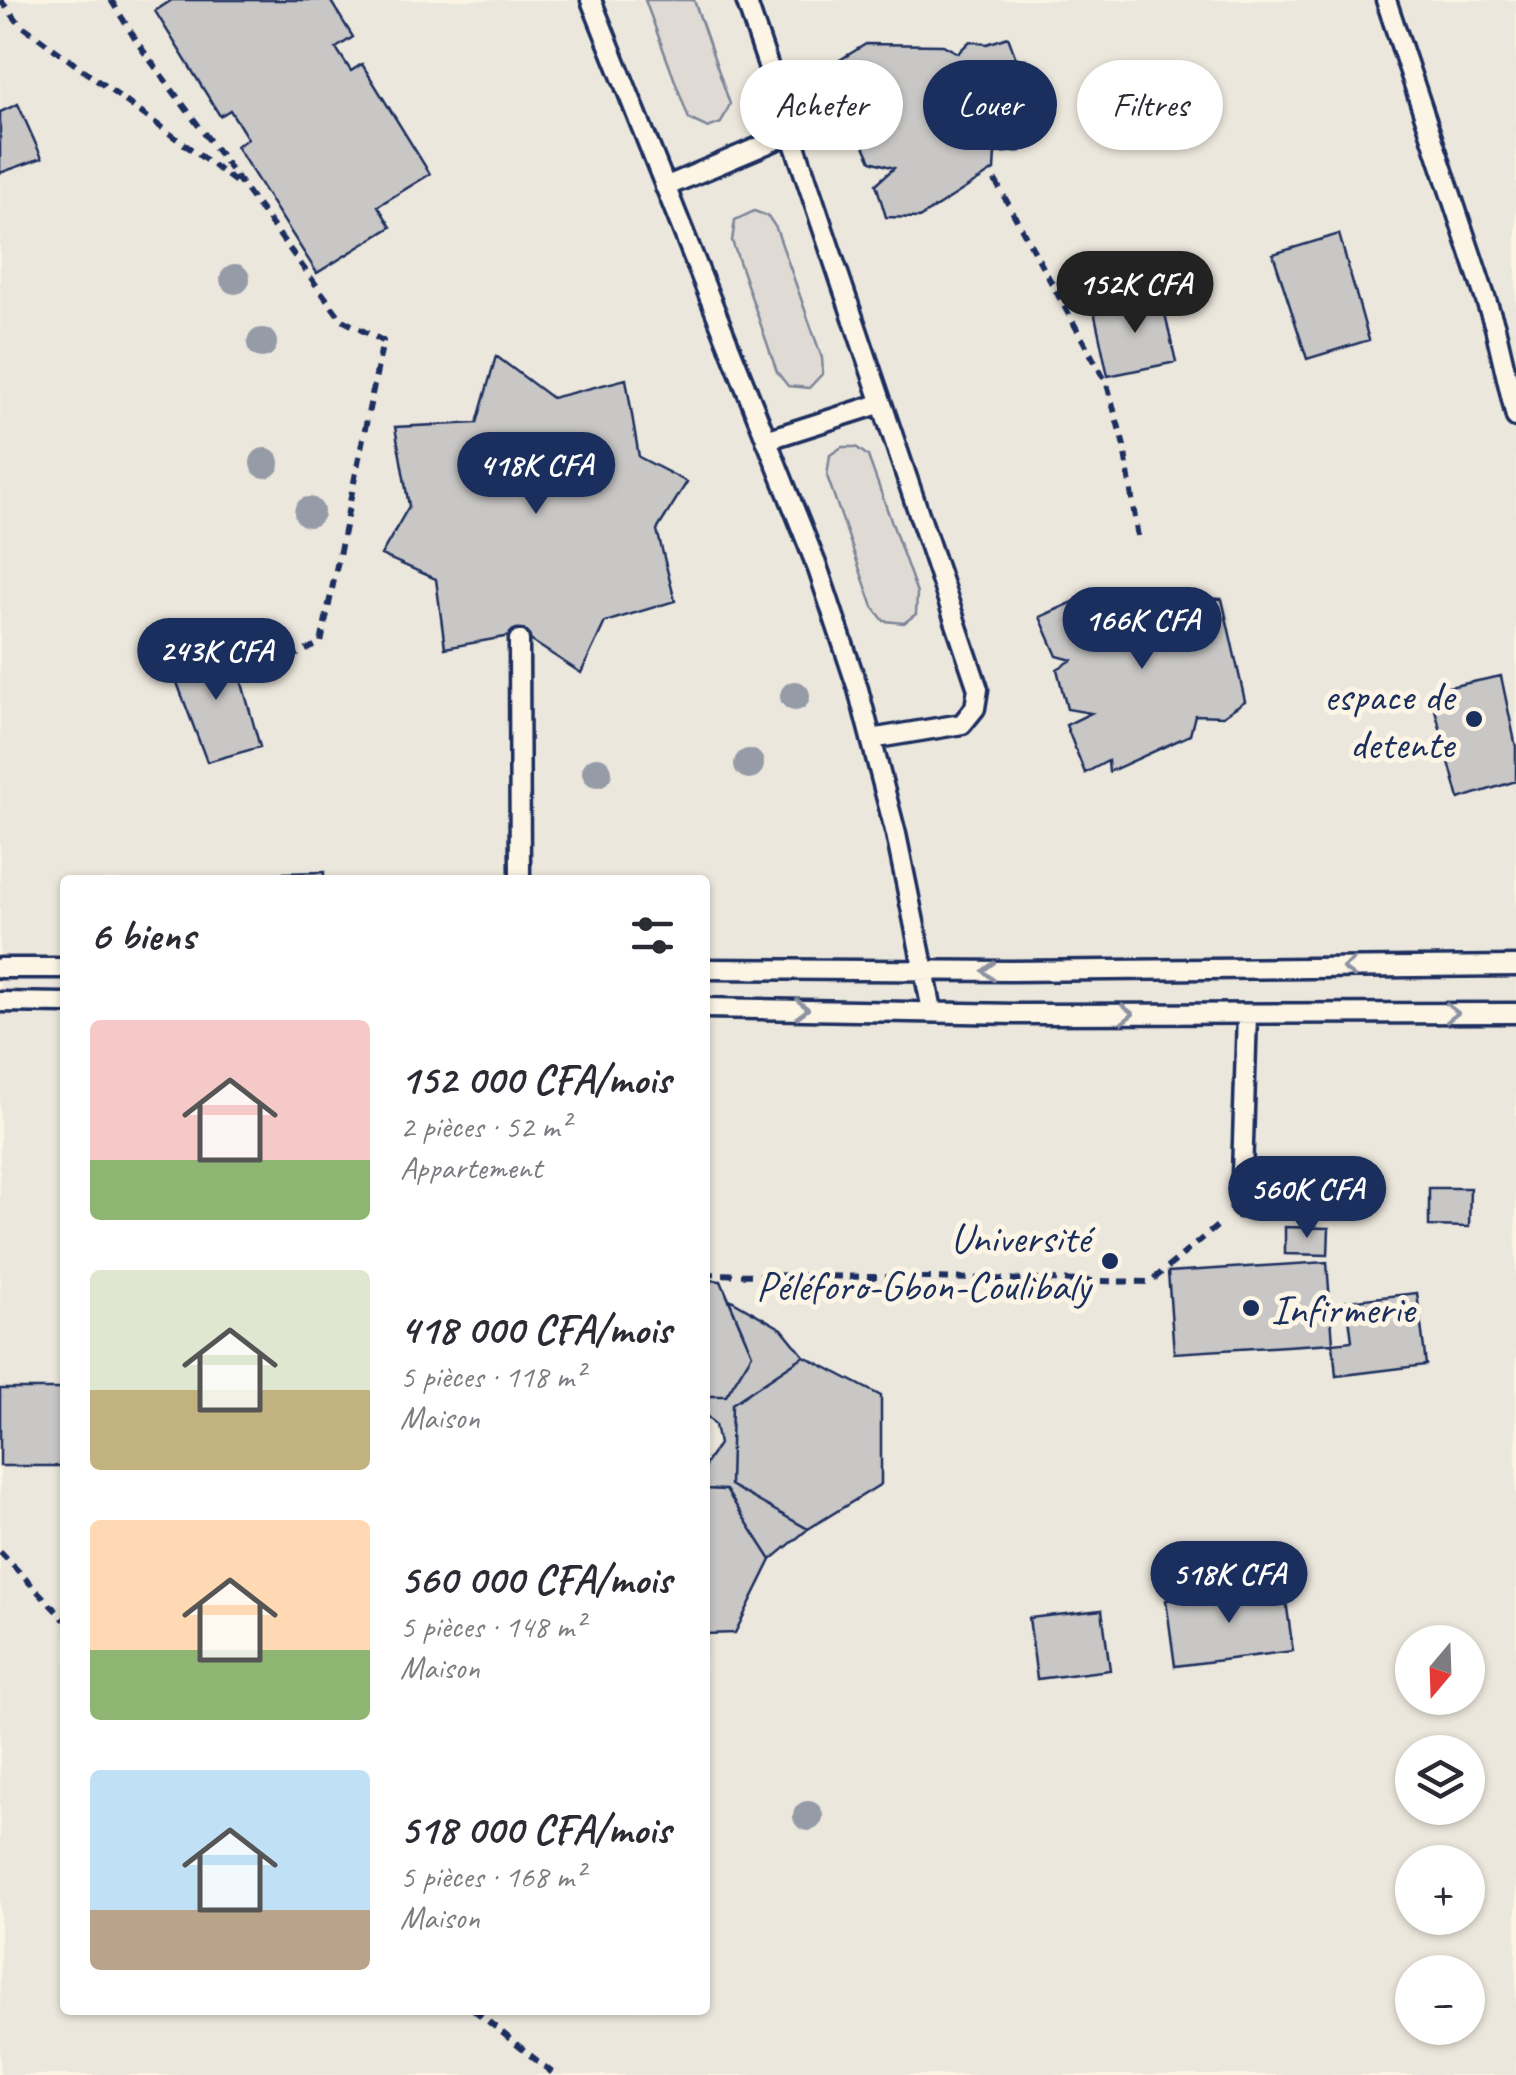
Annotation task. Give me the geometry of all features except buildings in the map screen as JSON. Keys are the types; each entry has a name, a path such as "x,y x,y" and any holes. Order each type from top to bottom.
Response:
{"lane":[{"path":"592,0 818,568 872,739 932,1010"},
{"path":"746,0 766,60"},
{"path":"1386,0 1495,327 1516,417"},
{"path":"665,187 752,150"},
{"path":"795,150 978,688 975,708 962,724 872,739"},
{"path":"766,440 879,404"},
{"path":"519,640 520,875"},
{"path":"710,968 1516,966"},
{"path":"0,968 60,968"},
{"path":"0,1002 60,1003"},
{"path":"710,1008 1516,1013"},
{"path":"1241,1206 1248,1014"}],"path":[{"path":"0,0 20,24 245,188"},
{"path":"112,0 138,46 342,320 383,341 320,643 259,672"},
{"path":"995,180 1106,384 1124,446 1138,538"},
{"path":"710,1274 1150,1282 1241,1206"},
{"path":"0,1552 60,1615"},
{"path":"480,2015 555,2075"}],"shaded area":[{"name":"Université Péléforo-Gbon-Coulibaly","path":"0,0 1516,0 1516,2075 0,2075"},
{"path":"645,0 694,0 730,104 721,123 708,128 689,119"},
{"path":"754,211 768,216 776,228 822,358 823,373 809,388 788,386 777,372 732,241 735,220"},
{"path":"842,447 856,447 868,456 917,593 916,614 904,623 884,621 873,607 827,476 830,455"}],"place":[{"name":"espace de detente","path":"1474,719"},
{"name":"Université Péléforo-Gbon-Coulibaly","path":"1110,1261"},
{"name":"Infirmerie","path":"1251,1308"}]}
